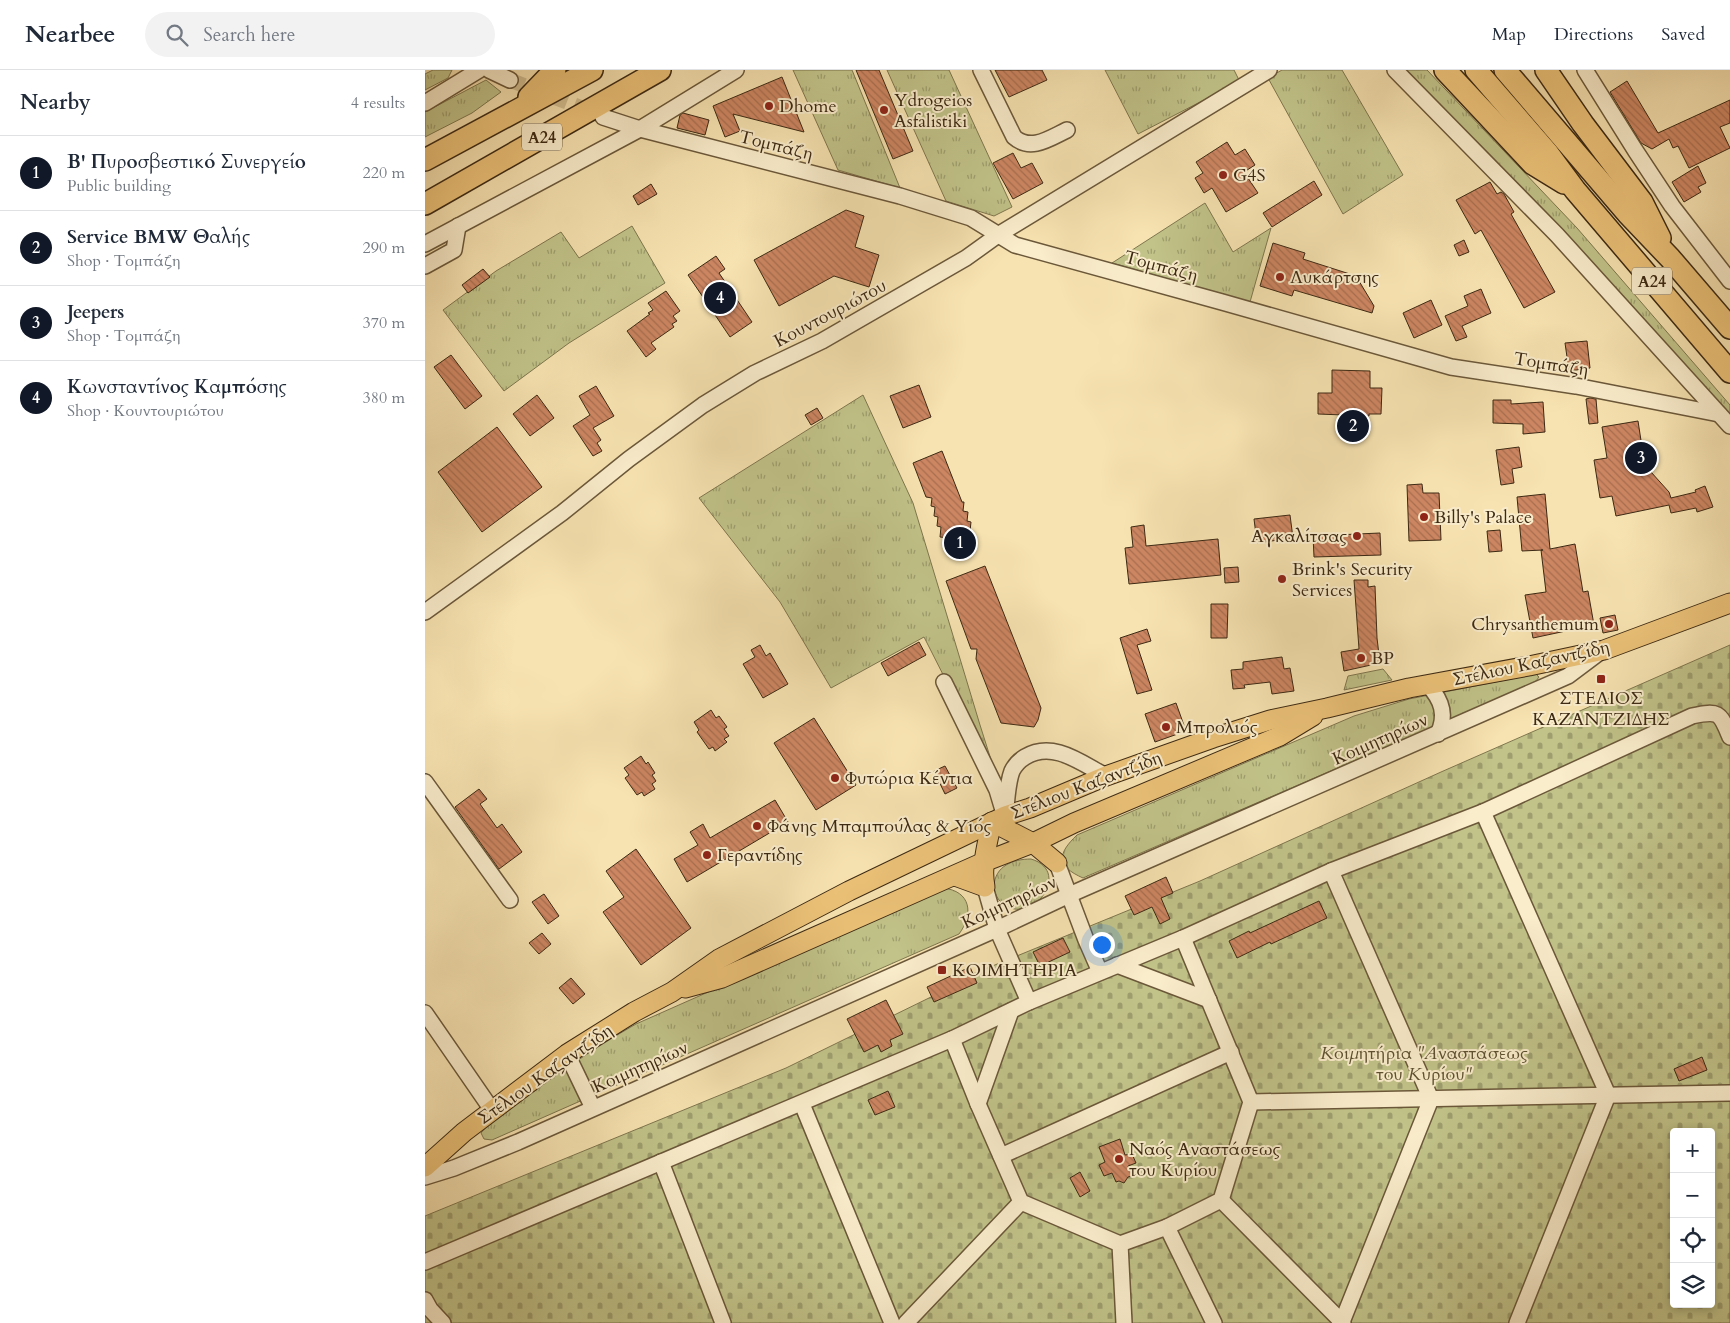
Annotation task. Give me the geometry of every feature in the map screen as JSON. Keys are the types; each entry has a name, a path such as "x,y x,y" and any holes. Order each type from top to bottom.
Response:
{"highway":[{"name":"Α24","path":"425,160 517,110 555,70"},
{"path":"517,110 592,70"},
{"name":"Α24","path":"425,204 659,70"},
{"name":"Α24","path":"1445,70 1533,164 1575,190 1730,372"},
{"path":"1476,70 1547,152 1575,190"},
{"path":"1505,70 1628,214 1671,258"},
{"name":"Α24","path":"1546,70 1589,132 1642,202 1671,258 1730,328"}],"main road":[{"name":"Στέλιου Καζαντζίδη","path":"425,1167 464,1132 567,1054 634,1012 672,992 719,959 849,891 998,819 1030,808 1106,776 1270,720 1428,685 1604,650 1730,603"},
{"name":"Στέλιου Καζαντζίδη","path":"672,992 722,978 984,862 1033,843 1074,822 1280,736 1327,708"},
{"path":"955,876 985,887 984,862 998,819 1033,843 1057,863"},
{"path":"1057,863 1057,848 1060,840 1074,822"}],"street":[{"path":"425,103 479,70"},
{"path":"489,70 510,80"},
{"path":"425,244 640,129 736,70"},
{"path":"981,70 1014,137 1019,141 1028,144 1039,143 1067,130"},
{"name":"Κουντουριώτου","path":"425,612 562,513 629,459 703,404 755,373 823,341 966,258 998,235 1269,70"},
{"path":"1395,70 1557,235 1730,426"},
{"path":"1585,70 1672,206 1730,281"},
{"name":"Τομπάζη","path":"603,117 640,129 900,196 971,218 1015,245 1451,367 1585,388 1719,414"},
{"path":"425,266 454,250 458,226"},
{"name":"Κοιμητηρίων","path":"425,1177 488,1155 997,929 1069,894 1568,676 1604,650"},
{"path":"944,682 997,790 998,819"},
{"path":"1428,685 1439,699 1444,716 1438,734"},
{"path":"425,1262 802,1104 952,1039 1029,1002 1183,938 1331,871 1483,812 1693,716 1711,712 1716,713 1723,719 1730,737"},
{"path":"998,819 1013,768 1029,754 1042,750 1055,751 1106,776"},
{"path":"425,782 510,900"},
{"path":"1483,812 1608,1096 1517,1323"},
{"path":"1057,863 1100,972"},
{"path":"1221,1200 1342,1323 1431,1098 1331,871"},
{"path":"985,887 997,929 1029,1002"},
{"path":"952,1039 1021,1202 1119,1244 1167,1227 1221,1200 1251,1102 1183,938"},
{"path":"1117,965 1209,1000"},
{"path":"978,1104 1011,1011"},
{"path":"425,1014 492,1110"},
{"path":"1001,1156 1231,1052"},
{"path":"567,1054 593,1108"},
{"path":"1251,1102 1730,1093"},
{"path":"802,1104 892,1323"},
{"path":"661,1162 723,1323"},
{"path":"907,1323 1021,1202"},
{"path":"1167,1227 1214,1323"},
{"path":"1119,1244 1124,1323"},
{"path":"425,1300 430,1309 443,1323"}],"green space":[{"path":"433,70 452,70 448,78 425,90 425,74"},
{"path":"793,70 852,70 900,188 838,170"},
{"path":"887,70 949,70 1012,207 994,216 946,201"},
{"path":"1105,70 1234,70 1239,80 1138,134"},
{"path":"1282,70 1342,70 1403,175 1343,214 1268,78"},
{"path":"1407,70 1427,70 1577,228 1730,405 1730,415 1551,217 1451,118"},
{"path":"486,80 501,92 472,113 425,137 425,112"},
{"path":"1205,203 1233,252 1271,228 1250,302 1112,263"},
{"path":"632,226 665,283 569,343 504,391 443,310 496,271 561,232 579,258"},
{"path":"863,395 913,503 999,785 924,637 831,688 780,602 699,498"},
{"name":"Κοιμητήρια \"Αναστάσεως του Κυρίου\"","path":"1730,645 1730,1323 425,1323 425,1216 786,1068 931,997 968,976 1200,881 1441,772"},
{"path":"1383,669 1392,680 1344,690 1348,676"},
{"path":"1536,674 1539,677 1536,681 1525,687 1083,878 1068,869 1062,859 1066,848 1077,835 1354,716 1409,699"},
{"path":"1031,859 1043,866 1049,875 1048,886 1033,905 1022,909 1011,908 997,897 994,888 995,879 1006,865 1018,860"},
{"path":"943,888 959,894 967,905 967,919 959,934 492,1140 484,1139 481,1133 486,1127 578,1060 636,1024"}],"building":[{"name":"Ydrogeios Asfalistiki","path":"856,70 879,70 913,151 893,159"},
{"path":"995,70 1042,70 1047,80 1009,97"},
{"name":"Dhome","path":"782,77 804,132 733,114 740,131 725,137 713,106"},
{"path":"1627,81 1658,133 1730,100 1730,123 1720,127 1730,148 1689,168 1678,146 1673,148 1669,139 1652,149 1641,143 1610,92"},
{"path":"683,113 709,120 705,135 677,128 680,115"},
{"name":"G4S","path":"1227,142 1235,155 1245,149 1255,165 1244,172 1258,193 1226,212 1212,188 1204,193 1195,178 1203,173 1196,162"},
{"path":"1013,153 1021,168 1032,163 1043,183 1013,199 993,163"},
{"path":"1698,166 1706,183 1698,187 1701,192 1684,202 1672,182"},
{"path":"1314,181 1322,195 1272,227 1263,213"},
{"path":"1490,182 1497,194 1501,192 1504,194 1514,212 1511,214 1555,292 1524,308 1481,230 1475,234 1456,200"},
{"path":"651,184 657,194 638,205 633,196"},
{"path":"846,210 864,216 855,247 879,255 869,287 834,276 779,306 754,260"},
{"path":"1464,240 1469,252 1459,256 1454,245"},
{"path":"1273,243 1305,253 1303,259 1356,276 1374,306 1372,313 1294,290 1292,296 1260,286"},
{"path":"716,256 725,269 719,273 752,322 730,337 688,275"},
{"path":"483,269 490,277 468,293 462,285"},
{"path":"1481,289 1491,313 1462,326 1467,337 1456,341 1445,316 1468,306 1464,296"},
{"path":"666,291 680,311 673,316 677,321 672,324 674,327 651,343 656,349 646,357 627,331 650,314 648,313 653,310 648,303"},
{"path":"1431,300 1442,325 1414,338 1403,313"},
{"path":"1587,341 1590,368 1569,371 1565,343"},
{"path":"451,355 482,396 465,409 434,367"},
{"path":"1332,370 1370,371 1370,388 1382,388 1381,414 1369,414 1369,416 1318,414 1318,393 1332,393"},
{"path":"919,385 931,417 903,428 890,396"},
{"path":"596,386 614,416 593,428 601,440 597,443 602,451 593,456 573,426 590,415 579,396"},
{"path":"537,395 554,418 530,436 513,414"},
{"path":"1586,399 1596,399 1598,423 1589,424"},
{"path":"1493,400 1511,400 1511,404 1543,402 1545,432 1523,434 1523,424 1493,423"},
{"path":"817,408 823,418 811,425 805,415"},
{"path":"1638,421 1646,473 1651,472 1669,492 1671,498 1696,492 1695,490 1705,486 1713,507 1697,512 1696,508 1671,513 1669,505 1616,516 1612,496 1600,498 1594,460 1607,458 1602,427"},
{"path":"497,427 542,487 482,532 438,472"},
{"path":"1519,447 1522,467 1512,469 1514,483 1501,485 1496,450"},
{"path":"942,451 962,502 964,502 963,511 968,512 967,521 971,522 969,540 940,537 941,527 937,526 938,517 934,516 935,507 931,506 932,498 926,497 913,463"},
{"name":"Billy's Palace","path":"1422,484 1423,493 1439,493 1441,540 1409,541 1407,485"},
{"path":"1545,494 1550,549 1575,544 1583,592 1588,591 1594,625 1533,638 1525,595 1546,592 1541,550 1522,551 1517,497"},
{"path":"1290,515 1293,538 1257,543 1254,519"},
{"path":"1144,525 1146,546 1218,539 1221,575 1129,584 1125,548 1133,547 1131,527"},
{"path":"1500,530 1502,551 1489,552 1487,531"},
{"path":"1380,533 1381,555 1314,557 1313,536"},
{"path":"985,566 1041,708 1034,727 1001,723 976,659 977,649 971,649 946,581"},
{"path":"1238,567 1239,582 1225,583 1224,568"},
{"path":"1354,580 1368,580 1368,587 1375,586 1380,663 1344,671 1341,652 1359,649"},
{"path":"1211,604 1228,604 1227,638 1211,638"},
{"name":"Chrysanthemum","path":"1615,615 1618,630 1603,633 1600,618"},
{"path":"1147,629 1151,641 1137,645 1152,690 1137,694 1120,638"},
{"path":"919,642 926,655 888,676 881,663"},
{"path":"760,645 766,656 770,653 788,684 763,698 743,664 755,657 751,650"},
{"path":"1282,657 1284,669 1290,668 1294,691 1272,694 1270,682 1244,685 1245,688 1233,689 1231,670 1243,669 1243,662"},
{"path":"1176,703 1186,731 1155,742 1145,714"},
{"path":"711,710 716,718 719,716 727,727 724,729 729,736 724,739 727,742 715,751 713,747 709,749 697,732 699,730 694,722"},
{"path":"814,718 856,785 816,810 774,743"},
{"path":"641,756 646,764 648,762 655,773 652,775 656,781 652,784 655,789 644,796 642,792 637,795 625,778 629,775 624,768"},
{"path":"945,766 957,788 945,794 934,771"},
{"path":"479,789 487,799 480,804 497,828 502,824 522,852 499,869 455,807"},
{"path":"775,800 788,822 687,882 674,859 698,845 690,832 703,824 710,838"},
{"path":"636,849 691,928 641,965 603,912 624,897 606,871"},
{"path":"1166,877 1173,893 1161,898 1170,919 1160,924 1152,907 1134,915 1125,896"},
{"path":"544,894 559,916 548,924 532,902"},
{"path":"1319,901 1327,918 1237,958 1229,941"},
{"path":"542,933 551,944 539,954 529,943"},
{"path":"1063,938 1070,952 1040,966 1033,952"},
{"path":"970,967 977,983 934,1002 927,987"},
{"path":"571,978 585,994 573,1004 559,988"},
{"path":"886,1000 903,1034 890,1040 892,1046 881,1052 878,1045 864,1052 847,1019"},
{"path":"1702,1057 1707,1070 1679,1081 1674,1069"},
{"path":"888,1091 895,1107 875,1115 868,1100"},
{"name":"Ναός Αναστάσεως του Κυρίου","path":"1120,1139 1125,1155 1132,1154 1136,1163 1128,1166 1132,1176 1128,1177 1124,1183 1116,1182 1112,1173 1104,1176 1099,1165 1105,1162 1099,1147"},
{"path":"1080,1172 1090,1191 1080,1197 1070,1178"}],"tunnel":[{"path":"510,80 595,113"}],"place":[{"name":"Dhome","path":"769,106"},
{"name":"Ydrogeios Asfalistiki","path":"884,110"},
{"name":"G4S","path":"1223,175"},
{"name":"Λυκάρτσης","path":"1280,277"},
{"name":"Κωνσταντίνος Καμπόσης","path":"720,298"},
{"name":"Service BMW Θαλής","path":"1353,426"},
{"name":"Jeepers","path":"1641,458"},
{"name":"Billy's Palace","path":"1424,517"},
{"name":"Αγκαλίτσας","path":"1357,536"},
{"name":"Β' Πυροσβεστικό Συνεργείο","path":"960,543"},
{"name":"Brink's Security Services","path":"1282,579"},
{"name":"Chrysanthemum","path":"1609,624"},
{"name":"BP","path":"1361,658"},
{"name":"ΣΤΕΛΙΟΣ ΚΑΖΑΝΤΖΙΔΗΣ","path":"1601,679"},
{"name":"Μπρολιός","path":"1166,727"},
{"name":"Φυτώρια Κέντια","path":"835,778"},
{"name":"Φάνης Μπαμπούλας & Υιός","path":"757,826"},
{"name":"Γεραντίδης","path":"707,855"},
{"name":"ΚΟΙΜΗΤΗΡΙΑ","path":"942,970"},
{"name":"Ναός Αναστάσεως του Κυρίου","path":"1119,1159"}]}
